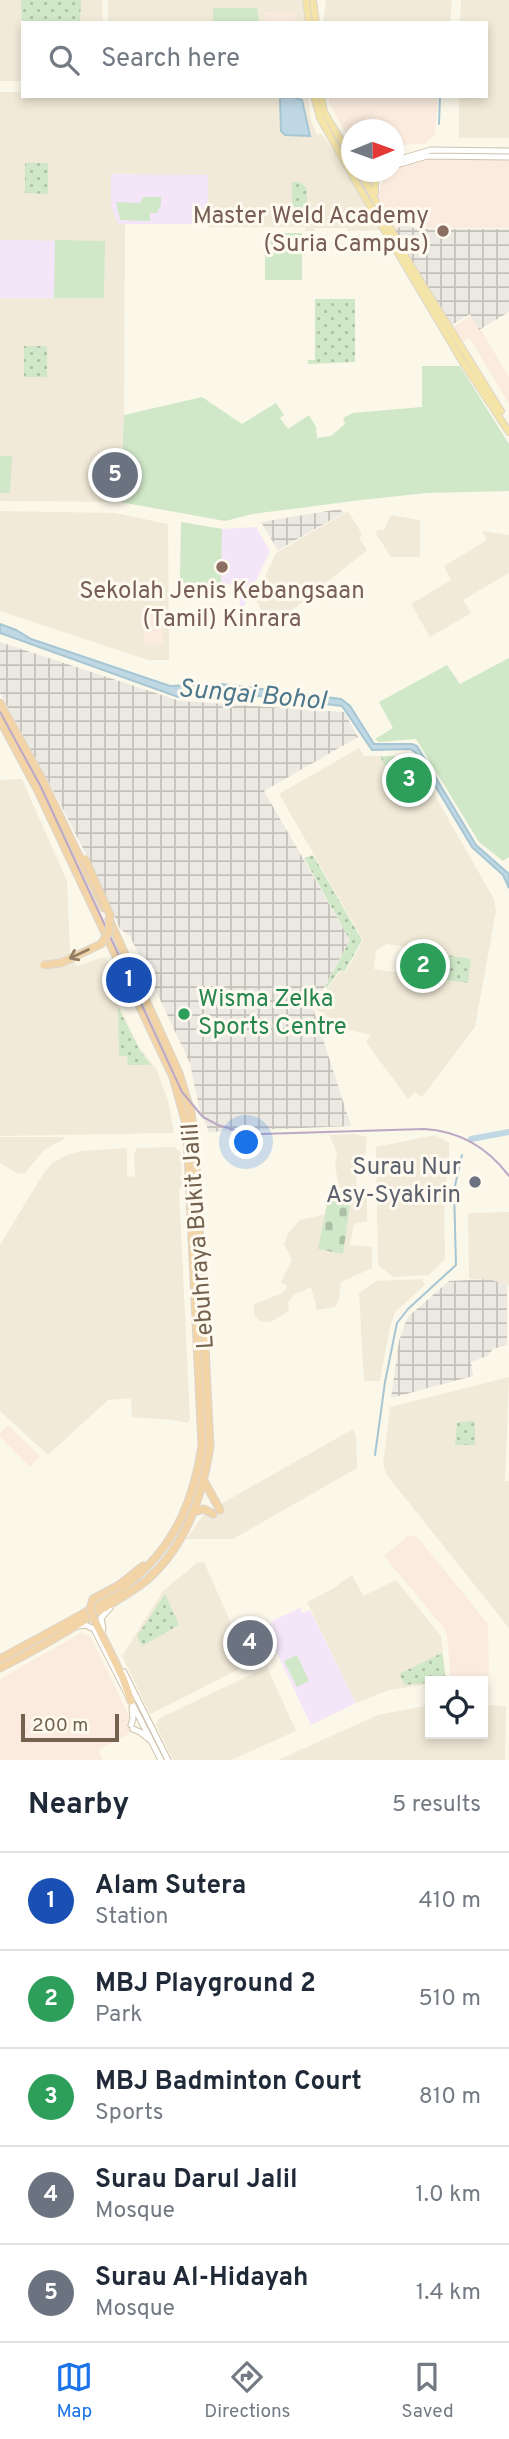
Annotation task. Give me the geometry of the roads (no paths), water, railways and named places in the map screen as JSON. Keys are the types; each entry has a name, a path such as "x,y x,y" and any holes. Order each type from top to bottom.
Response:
{"highway":[{"name":"Lebuhraya Bukit Jalil","path":"0,703 41,777 71,841 175,1064 191,1112 209,1387 210,1447 204,1481 194,1512 175,1547 162,1564 148,1578 94,1616 0,1663"},
{"name":"Lebuhraya Bukit Jalil","path":"0,720 38,791 179,1095 186,1124 202,1446 193,1493 179,1527 159,1556 134,1580 114,1594 0,1663"},
{"path":"44,965 61,963 101,944 108,932 110,915 85,859 71,841"},
{"path":"194,1512 204,1509 217,1512 204,1481"},
{"path":"131,1701 90,1609 93,1599 119,1585 159,1556"},
{"path":"0,1663 94,1616"}],"main road":[{"path":"306,0 309,21"},
{"path":"314,0 316,21"},
{"path":"315,98 316,108 341,155"},
{"path":"316,98 341,140"},
{"path":"404,158 431,150 509,151"},
{"path":"404,163 427,156 509,157"},
{"path":"357,182 462,362 509,432"},
{"path":"363,182 370,205"},
{"path":"368,182 407,259 509,425"},
{"path":"376,182 376,198"},
{"path":"120,1599 102,1614 101,1625 168,1760"},
{"path":"72,1628 85,1625 94,1629 162,1760"},
{"path":"131,1701 132,1727 152,1742"}],"water":[{"path":"280,98 302,100 310,136 285,135 281,131"},
{"path":"0,624 31,639 170,686 221,684 341,699 350,706 374,744 417,746 476,845 509,874 509,888 503,875 472,847 415,752 410,749 372,750 342,706 201,689 178,697 0,633"}],"waterway":[{"path":"439,124 440,98"},
{"path":"471,1139 509,1132"},
{"path":"375,1455 385,1382 397,1323 408,1309 456,1265 454,1190 462,1155"}],"tram line":[{"path":"0,712 41,787 182,1092 203,1117 218,1125 261,1134 437,1130 461,1137 482,1149 509,1176"}],"place":[{"name":"Master Weld Academy (Suria Campus)","path":"443,231"},
{"name":"Surau Al-Hidayah","path":"115,475"},
{"name":"Sekolah Jenis Kebangsaan (Tamil) Kinrara","path":"222,567"},
{"name":"MBJ Badminton Court","path":"409,780"},
{"name":"MBJ Playground 2","path":"423,966"},
{"name":"Alam Sutera","path":"129,980"},
{"name":"Wisma Zelka Sports Centre","path":"184,1014"},
{"name":"Surau Nur Asy-Syakirin","path":"475,1182"},
{"name":"Surau Darul Jalil","path":"250,1643"}],"water label":[{"name":"Sungai Bohol","path":"252,696"}]}
